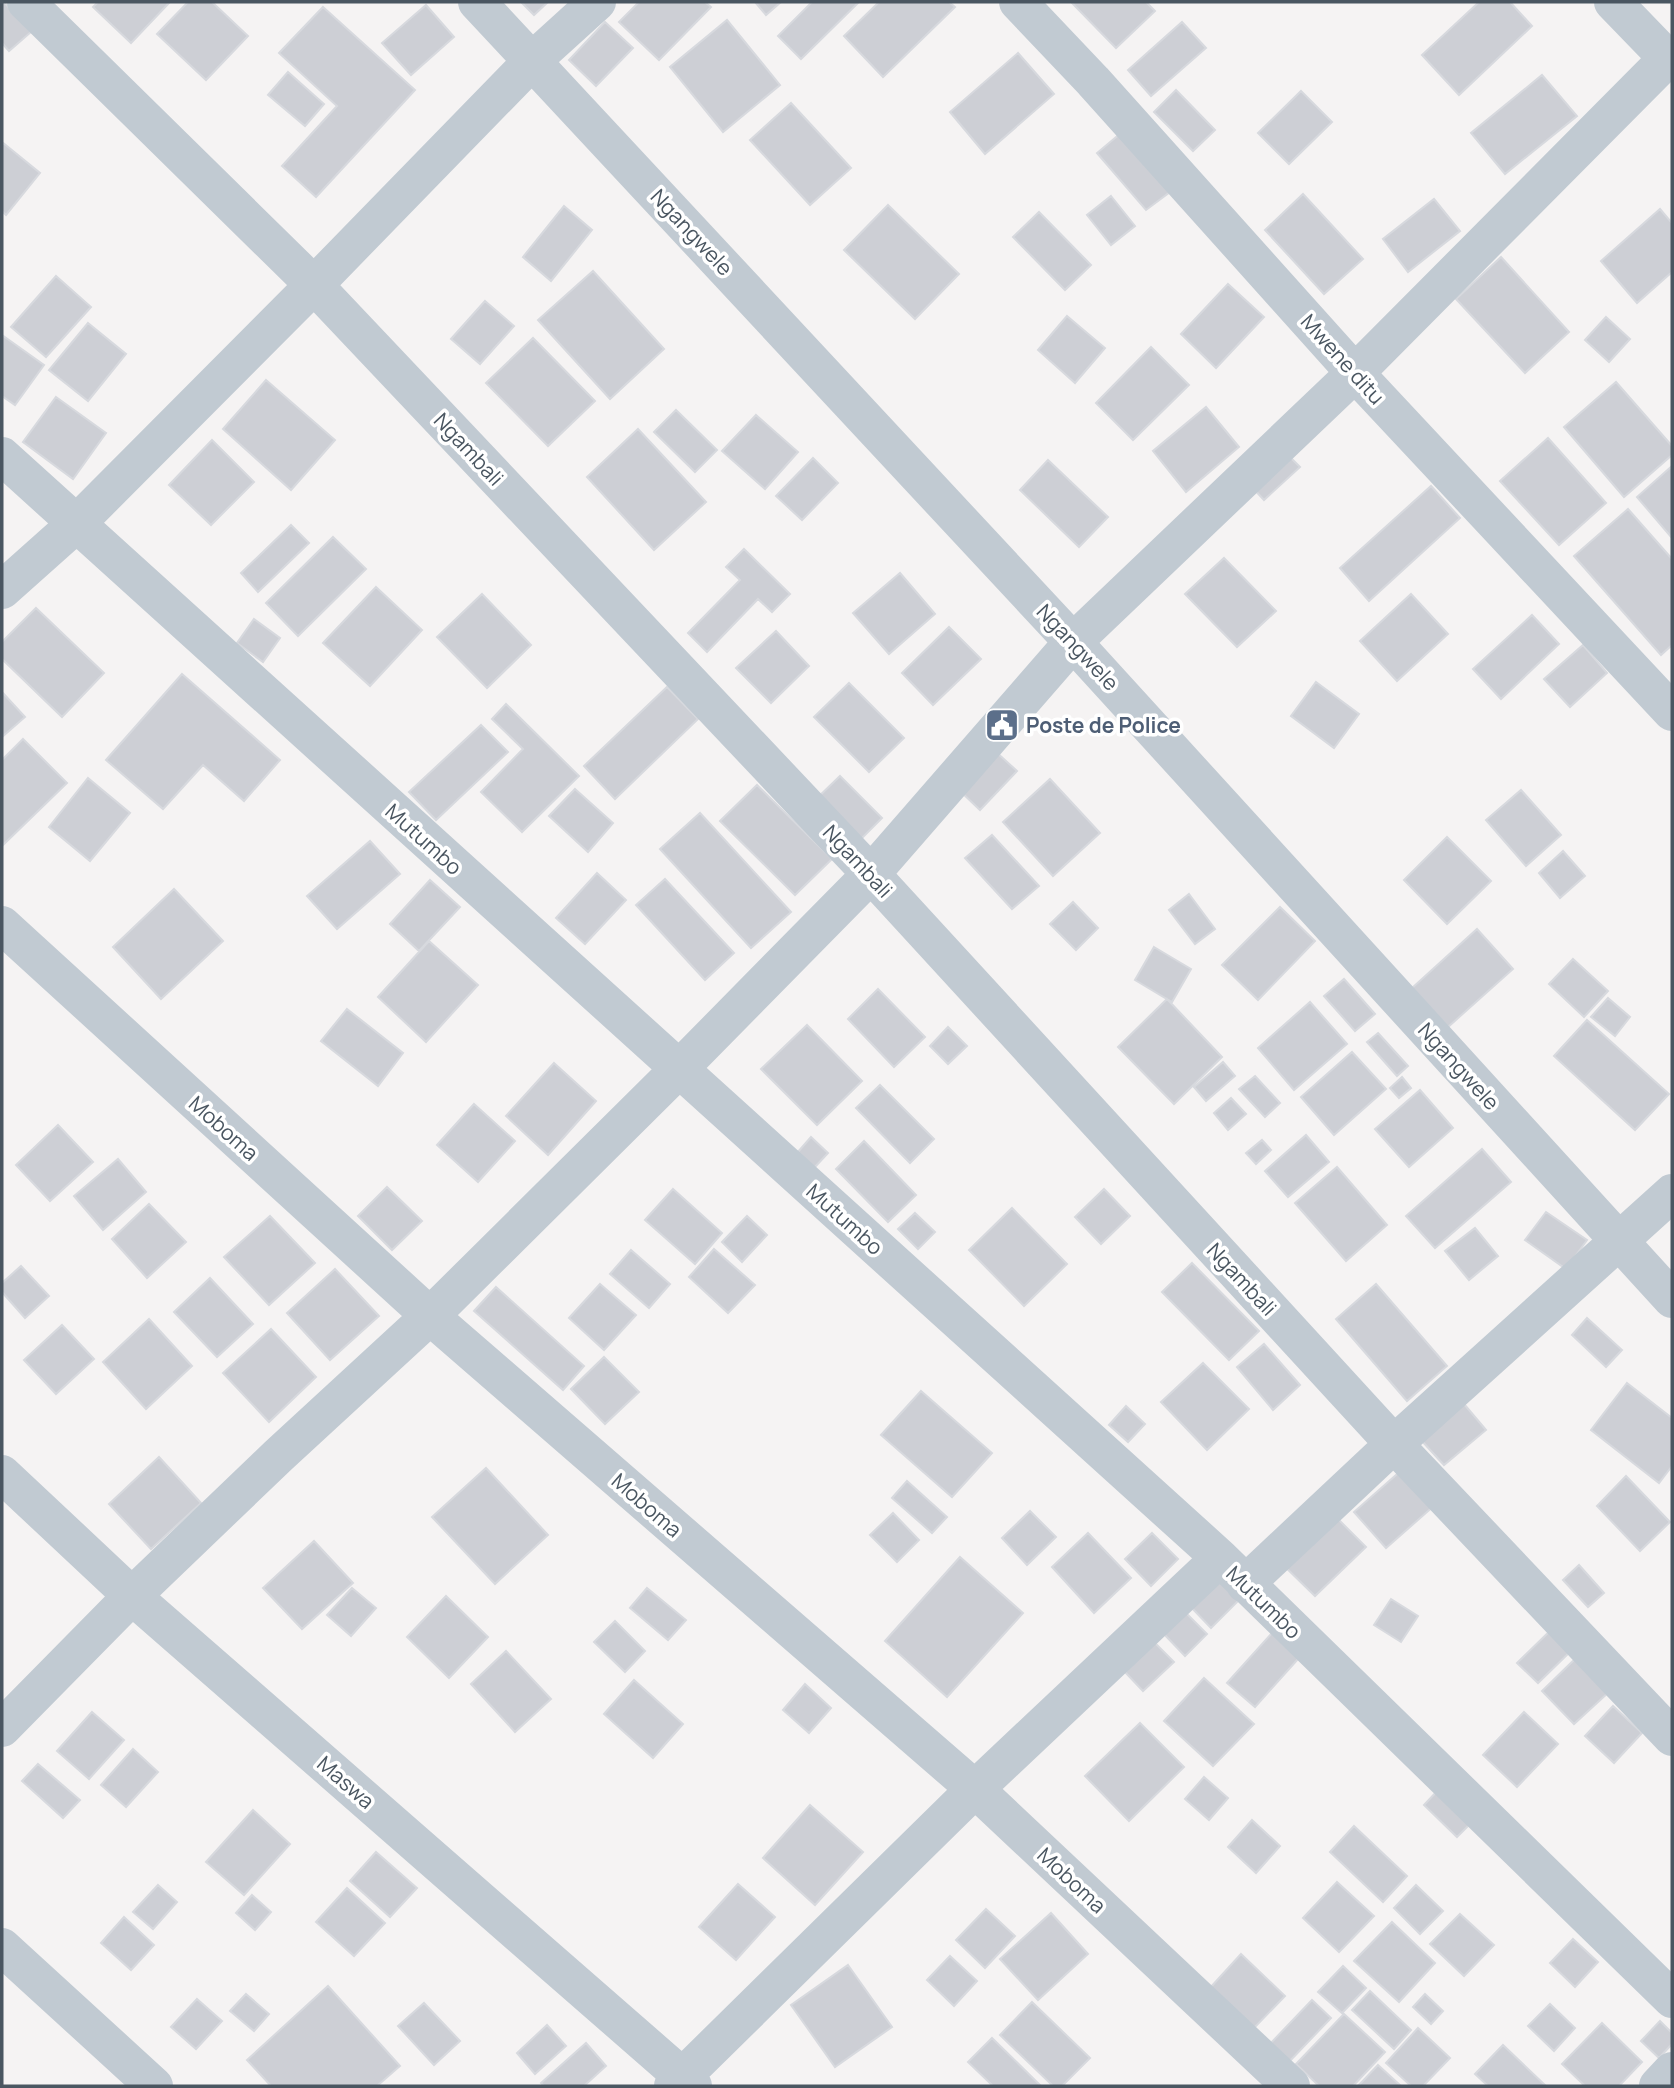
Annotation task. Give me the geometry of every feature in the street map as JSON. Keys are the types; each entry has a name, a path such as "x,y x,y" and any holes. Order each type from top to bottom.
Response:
{"street":[{"name":"Ngambali","path":"26,2 314,285 871,874 1394,1444 1672,1737"},
{"name":"Ngangwele","path":"477,2 1073,642 1672,1298"},
{"path":"2,590 76,524 533,60 597,2"},
{"name":"Mwene ditu","path":"1017,2 1102,91 1355,373 1672,712"},
{"path":"2,1728 132,1596 430,1316 679,1069 871,874 1073,642 1355,373 1671,59 1614,2"},
{"name":"Mutumbo","path":"2,456 1233,1571 1672,1999"},
{"name":"Moboma","path":"2,925 430,1316 975,1789 1291,2086"},
{"path":"683,2083 975,1789 1233,1571 1394,1444 1672,1193"},
{"name":"Maswa","path":"2,1474 132,1596 683,2083"},
{"path":"2,1947 153,2086"},
{"path":"1658,2086 1672,2071"}],"building":[{"path":"2,2 31,32 9,51 2,43"},
{"path":"98,2 170,2 131,43 93,7"},
{"path":"188,2 212,2 248,36 206,80 157,34"},
{"path":"521,2 548,2 534,15"},
{"path":"639,2 705,2 711,7 659,60 619,22"},
{"path":"755,2 781,2 766,15"},
{"path":"812,2 859,2 801,59 778,36"},
{"path":"879,2 949,2 955,7 883,77 844,36"},
{"path":"1071,2 1146,2 1155,11 1116,48"},
{"path":"1479,2 1510,2 1532,26 1459,95 1422,55"},
{"path":"426,5 454,37 411,75 382,43"},
{"path":"323,7 415,90 316,197 282,166 337,106 279,53"},
{"path":"727,20 780,85 723,132 670,67"},
{"path":"605,22 633,48 596,86 569,60"},
{"path":"1182,22 1206,48 1151,96 1128,70"},
{"path":"1018,53 1054,94 985,154 950,112"},
{"path":"288,72 324,104 305,126 268,95"},
{"path":"1542,75 1577,116 1505,174 1471,133"},
{"path":"1176,90 1215,130 1193,151 1154,112"},
{"path":"1301,91 1332,122 1289,164 1258,133"},
{"path":"791,103 851,168 810,205 750,140"},
{"path":"1121,133 1170,192 1146,210 1097,153"},
{"path":"2,142 40,173 6,215 2,211"},
{"path":"1303,194 1363,259 1324,294 1265,230"},
{"path":"1111,196 1135,226 1111,245 1087,215"},
{"path":"1434,199 1460,231 1408,272 1383,239"},
{"path":"888,205 959,274 915,319 844,250"},
{"path":"564,206 592,230 551,281 523,257"},
{"path":"1660,209 1672,223 1672,272 1637,303 1601,261"},
{"path":"1039,212 1091,265 1065,290 1013,237"},
{"path":"1501,257 1569,332 1525,373 1456,299"},
{"path":"593,271 664,349 610,399 538,320"},
{"path":"56,276 91,307 46,357 11,327"},
{"path":"1228,284 1264,317 1216,368 1181,334"},
{"path":"485,301 514,326 480,364 451,339"},
{"path":"1067,316 1105,348 1075,383 1038,350"},
{"path":"1606,317 1630,339 1609,362 1585,340"},
{"path":"88,323 126,354 88,401 49,370"},
{"path":"2,335 44,365 15,405 2,396"},
{"path":"533,338 595,401 548,446 486,383"},
{"path":"1151,347 1189,385 1133,440 1096,403"},
{"path":"266,380 335,440 291,490 223,429"},
{"path":"1616,382 1672,446 1672,455 1624,497 1564,427"},
{"path":"56,397 106,433 73,479 23,442"},
{"path":"1206,407 1239,447 1186,492 1153,451"},
{"path":"676,410 717,450 695,472 654,432"},
{"path":"756,415 798,452 765,489 722,451"},
{"path":"638,429 706,502 654,550 587,477"},
{"path":"1548,438 1606,503 1559,545 1500,481"},
{"path":"212,440 254,482 211,525 169,485"},
{"path":"1286,453 1300,467 1264,500 1251,486"},
{"path":"813,458 838,483 802,520 776,496"},
{"path":"1048,460 1108,517 1079,547 1020,490"},
{"path":"1672,466 1672,538 1637,497"},
{"path":"1431,486 1460,518 1369,601 1340,568"},
{"path":"1628,509 1672,559 1672,645 1661,655 1574,556"},
{"path":"291,525 309,543 258,592 241,573"},
{"path":"333,537 366,569 298,636 266,603"},
{"path":"744,549 790,594 772,612 758,599 707,652 688,633 740,580 726,567"},
{"path":"1224,558 1276,611 1237,647 1185,594"},
{"path":"900,573 935,614 889,654 853,613"},
{"path":"376,587 422,630 370,686 323,643"},
{"path":"482,594 531,645 487,688 437,637"},
{"path":"1411,594 1448,634 1397,681 1360,641"},
{"path":"36,608 104,673 62,717 2,659 2,642"},
{"path":"1532,615 1559,644 1501,699 1473,669"},
{"path":"254,619 280,638 263,662 237,643"},
{"path":"949,627 981,659 933,705 902,673"},
{"path":"776,631 809,666 771,703 736,668"},
{"path":"1583,645 1607,673 1570,707 1544,679"},
{"path":"182,674 280,760 244,801 203,765 163,809 106,760"},
{"path":"1316,682 1359,714 1334,748 1291,716"},
{"path":"849,683 904,738 869,772 814,717"},
{"path":"667,687 698,719 615,799 584,766"},
{"path":"2,692 25,717 2,737"},
{"path":"506,704 579,776 522,832 481,792 523,749 492,719"},
{"path":"481,725 508,752 436,820 409,792"},
{"path":"23,739 67,783 3,845 2,760"},
{"path":"995,751 1017,771 980,810 959,790"},
{"path":"840,776 882,818 855,845 812,803"},
{"path":"88,778 130,813 90,861 49,827"},
{"path":"1050,779 1100,833 1053,876 1003,822"},
{"path":"757,785 832,859 795,895 720,821"},
{"path":"575,789 613,823 588,852 549,816"},
{"path":"1521,790 1561,835 1526,866 1486,820"},
{"path":"700,813 791,912 751,948 660,849"},
{"path":"992,835 1039,886 1012,909 965,858"},
{"path":"1447,837 1491,881 1447,924 1404,880"},
{"path":"370,841 400,874 337,929 307,896"},
{"path":"1563,851 1585,876 1560,898 1539,873"},
{"path":"597,873 626,900 585,944 556,918"},
{"path":"665,879 734,953 705,980 636,905"},
{"path":"430,880 460,907 419,951 390,924"},
{"path":"174,889 223,941 161,999 113,947"},
{"path":"1189,894 1215,929 1195,944 1169,910"},
{"path":"1073,902 1098,928 1076,950 1050,924"},
{"path":"1280,907 1315,941 1258,1000 1222,965"},
{"path":"1477,929 1513,969 1448,1027 1412,988"},
{"path":"429,941 478,985 426,1042 378,997"},
{"path":"1154,947 1191,969 1172,1002 1135,980"},
{"path":"1573,959 1608,991 1584,1017 1549,984"},
{"path":"1344,979 1375,1014 1355,1031 1324,996"},
{"path":"878,989 925,1037 894,1067 848,1019"},
{"path":"1608,998 1630,1017 1615,1036 1591,1017"},
{"path":"1167,999 1222,1057 1174,1104 1118,1047"},
{"path":"1310,1002 1347,1044 1294,1090 1258,1048"},
{"path":"347,1009 403,1053 378,1086 321,1041"},
{"path":"1587,1020 1669,1094 1635,1130 1554,1056"},
{"path":"807,1025 862,1081 817,1125 761,1069"},
{"path":"948,1027 967,1046 948,1064 930,1046"},
{"path":"1378,1033 1408,1066 1397,1076 1367,1042"},
{"path":"1352,1052 1386,1089 1334,1135 1301,1097"},
{"path":"1223,1062 1235,1076 1206,1101 1194,1087"},
{"path":"554,1063 596,1101 548,1155 506,1116"},
{"path":"1255,1076 1280,1103 1265,1117 1239,1089"},
{"path":"1402,1077 1411,1088 1399,1098 1390,1088"},
{"path":"880,1085 934,1139 910,1163 856,1108"},
{"path":"1420,1090 1453,1128 1409,1167 1375,1129"},
{"path":"1231,1098 1246,1114 1228,1130 1214,1113"},
{"path":"474,1104 515,1141 478,1182 437,1145"},
{"path":"58,1125 93,1162 50,1201 16,1165"},
{"path":"1306,1135 1329,1162 1288,1197 1265,1171"},
{"path":"811,1137 828,1153 814,1168 797,1153"},
{"path":"1262,1140 1271,1150 1256,1164 1246,1153"},
{"path":"864,1141 916,1195 888,1222 836,1169"},
{"path":"1482,1149 1511,1182 1435,1248 1406,1216"},
{"path":"118,1159 146,1192 103,1230 74,1196"},
{"path":"1337,1167 1387,1225 1346,1261 1295,1203"},
{"path":"387,1187 422,1221 392,1250 358,1216"},
{"path":"673,1189 722,1233 695,1264 645,1220"},
{"path":"1104,1189 1130,1216 1101,1244 1075,1217"},
{"path":"149,1204 186,1242 147,1278 112,1239"},
{"path":"1012,1208 1067,1264 1024,1306 969,1250"},
{"path":"1546,1212 1587,1240 1566,1269 1525,1240"},
{"path":"915,1213 935,1232 918,1249 898,1229"},
{"path":"270,1216 315,1263 269,1305 224,1257"},
{"path":"747,1216 767,1235 742,1262 722,1242"},
{"path":"1475,1228 1498,1256 1469,1280 1445,1251"},
{"path":"714,1249 755,1285 728,1313 689,1277"},
{"path":"631,1250 670,1284 649,1308 610,1274"},
{"path":"1192,1263 1259,1331 1229,1360 1162,1292"},
{"path":"21,1266 49,1296 25,1318 2,1292 2,1283"},
{"path":"335,1269 379,1316 330,1360 287,1313"},
{"path":"210,1278 253,1324 217,1357 174,1312"},
{"path":"600,1284 636,1315 604,1350 569,1318"},
{"path":"1376,1284 1447,1366 1407,1401 1336,1319"},
{"path":"496,1287 584,1366 563,1390 474,1311"},
{"path":"1587,1318 1622,1350 1606,1367 1572,1335"},
{"path":"149,1319 192,1366 146,1409 103,1362"},
{"path":"62,1325 94,1359 56,1394 24,1360"},
{"path":"271,1329 316,1377 269,1422 223,1373"},
{"path":"1264,1344 1300,1385 1273,1410 1237,1367"},
{"path":"604,1357 639,1392 605,1424 571,1389"},
{"path":"1203,1363 1249,1409 1207,1450 1161,1402"},
{"path":"1627,1383 1672,1418 1672,1466 1659,1483 1591,1430"},
{"path":"921,1391 992,1453 952,1497 881,1435"},
{"path":"1464,1404 1486,1430 1444,1465 1421,1440"},
{"path":"1126,1406 1145,1424 1128,1442 1109,1425"},
{"path":"159,1457 201,1503 151,1549 109,1504"},
{"path":"486,1468 548,1535 495,1584 432,1517"},
{"path":"1404,1468 1435,1505 1386,1548 1354,1512"},
{"path":"1626,1476 1670,1522 1640,1551 1597,1506"},
{"path":"907,1481 947,1517 932,1533 892,1498"},
{"path":"1328,1509 1366,1547 1315,1596 1277,1559"},
{"path":"1030,1511 1056,1537 1027,1565 1002,1538"},
{"path":"893,1513 919,1540 897,1562 870,1535"},
{"path":"1088,1533 1131,1578 1094,1613 1052,1567"},
{"path":"1152,1533 1178,1559 1151,1586 1125,1559"},
{"path":"314,1541 353,1583 302,1629 263,1588"},
{"path":"960,1557 1023,1613 947,1697 885,1641"},
{"path":"1579,1565 1604,1593 1588,1607 1563,1580"},
{"path":"1216,1575 1240,1599 1211,1628 1188,1604"},
{"path":"352,1588 376,1608 351,1636 327,1615"},
{"path":"647,1588 686,1620 668,1640 630,1608"},
{"path":"446,1596 488,1637 449,1678 407,1637"},
{"path":"1391,1599 1418,1616 1401,1642 1374,1625"},
{"path":"1183,1610 1207,1634 1185,1656 1161,1631"},
{"path":"615,1621 645,1651 625,1672 594,1642"},
{"path":"1280,1624 1307,1649 1255,1707 1227,1683"},
{"path":"1551,1630 1572,1650 1538,1683 1517,1663"},
{"path":"1154,1642 1174,1662 1143,1691 1124,1671"},
{"path":"506,1651 551,1699 515,1732 471,1684"},
{"path":"1576,1658 1609,1692 1574,1724 1542,1691"},
{"path":"1204,1678 1254,1724 1213,1766 1164,1721"},
{"path":"634,1680 683,1724 653,1758 604,1714"},
{"path":"805,1684 831,1708 809,1733 783,1710"},
{"path":"1613,1706 1642,1733 1614,1763 1585,1736"},
{"path":"92,1712 124,1740 89,1779 57,1751"},
{"path":"1524,1712 1558,1744 1517,1787 1483,1755"},
{"path":"1140,1723 1184,1767 1129,1821 1085,1776"},
{"path":"133,1749 158,1772 126,1807 101,1785"},
{"path":"38,1764 80,1800 63,1818 22,1781"},
{"path":"1204,1777 1228,1798 1209,1820 1185,1799"},
{"path":"1440,1788 1474,1820 1457,1837 1424,1805"},
{"path":"810,1805 863,1852 815,1905 763,1858"},
{"path":"253,1810 290,1844 244,1895 206,1862"},
{"path":"1252,1820 1280,1846 1256,1873 1228,1847"},
{"path":"1354,1826 1407,1876 1383,1902 1330,1852"},
{"path":"376,1852 417,1888 390,1917 350,1881"},
{"path":"1337,1882 1374,1916 1339,1952 1303,1918"},
{"path":"738,1884 775,1917 736,1960 699,1927"},
{"path":"158,1885 177,1902 153,1929 133,1912"},
{"path":"1416,1885 1443,1911 1420,1934 1394,1908"},
{"path":"347,1888 385,1923 354,1956 316,1922"},
{"path":"252,1895 271,1912 255,1930 236,1913"},
{"path":"986,1909 1015,1936 985,1968 956,1940"},
{"path":"1051,1913 1088,1954 1038,2000 1000,1959"},
{"path":"1460,1914 1494,1945 1464,1976 1430,1944"},
{"path":"124,1917 154,1945 131,1970 101,1943"},
{"path":"1392,1922 1435,1963 1399,2002 1354,1961"},
{"path":"1573,1939 1598,1962 1575,1987 1550,1963"},
{"path":"1241,1954 1285,1996 1252,2030 1209,1989"},
{"path":"950,1956 977,1981 954,2006 927,1980"},
{"path":"848,1965 892,2027 835,2067 791,2005"},
{"path":"1343,1966 1366,1988 1342,2013 1318,1992"},
{"path":"328,1986 400,2066 377,2086 271,2086 247,2060"},
{"path":"1370,1991 1411,2030 1394,2049 1352,2010"},
{"path":"246,1994 269,2014 254,2031 230,2011"},
{"path":"1425,1994 1443,2011 1431,2024 1413,2007"},
{"path":"197,1999 222,2021 196,2049 171,2027"},
{"path":"1312,2000 1331,2018 1286,2065 1267,2047"},
{"path":"1032,2002 1090,2058 1062,2086 1053,2086 1000,2035"},
{"path":"424,2003 460,2041 434,2065 398,2026"},
{"path":"1550,2004 1575,2028 1554,2051 1528,2026"},
{"path":"1344,2014 1385,2052 1353,2086 1319,2086 1296,2064"},
{"path":"1660,2021 1672,2033 1672,2044 1659,2058 1641,2041"},
{"path":"1602,2023 1642,2062 1619,2086 1585,2086 1562,2064"},
{"path":"547,2025 566,2046 535,2074 517,2053"},
{"path":"1418,2028 1450,2058 1423,2086 1411,2086 1386,2063"},
{"path":"992,2038 1041,2086 993,2086 968,2062"},
{"path":"586,2043 606,2066 584,2086 544,2086 541,2083"},
{"path":"1503,2045 1546,2086 1488,2086 1475,2074"},
{"path":"1378,2065 1401,2086 1358,2086"}],"place":[{"name":"Poste de Police","path":"1002,725"}]}
